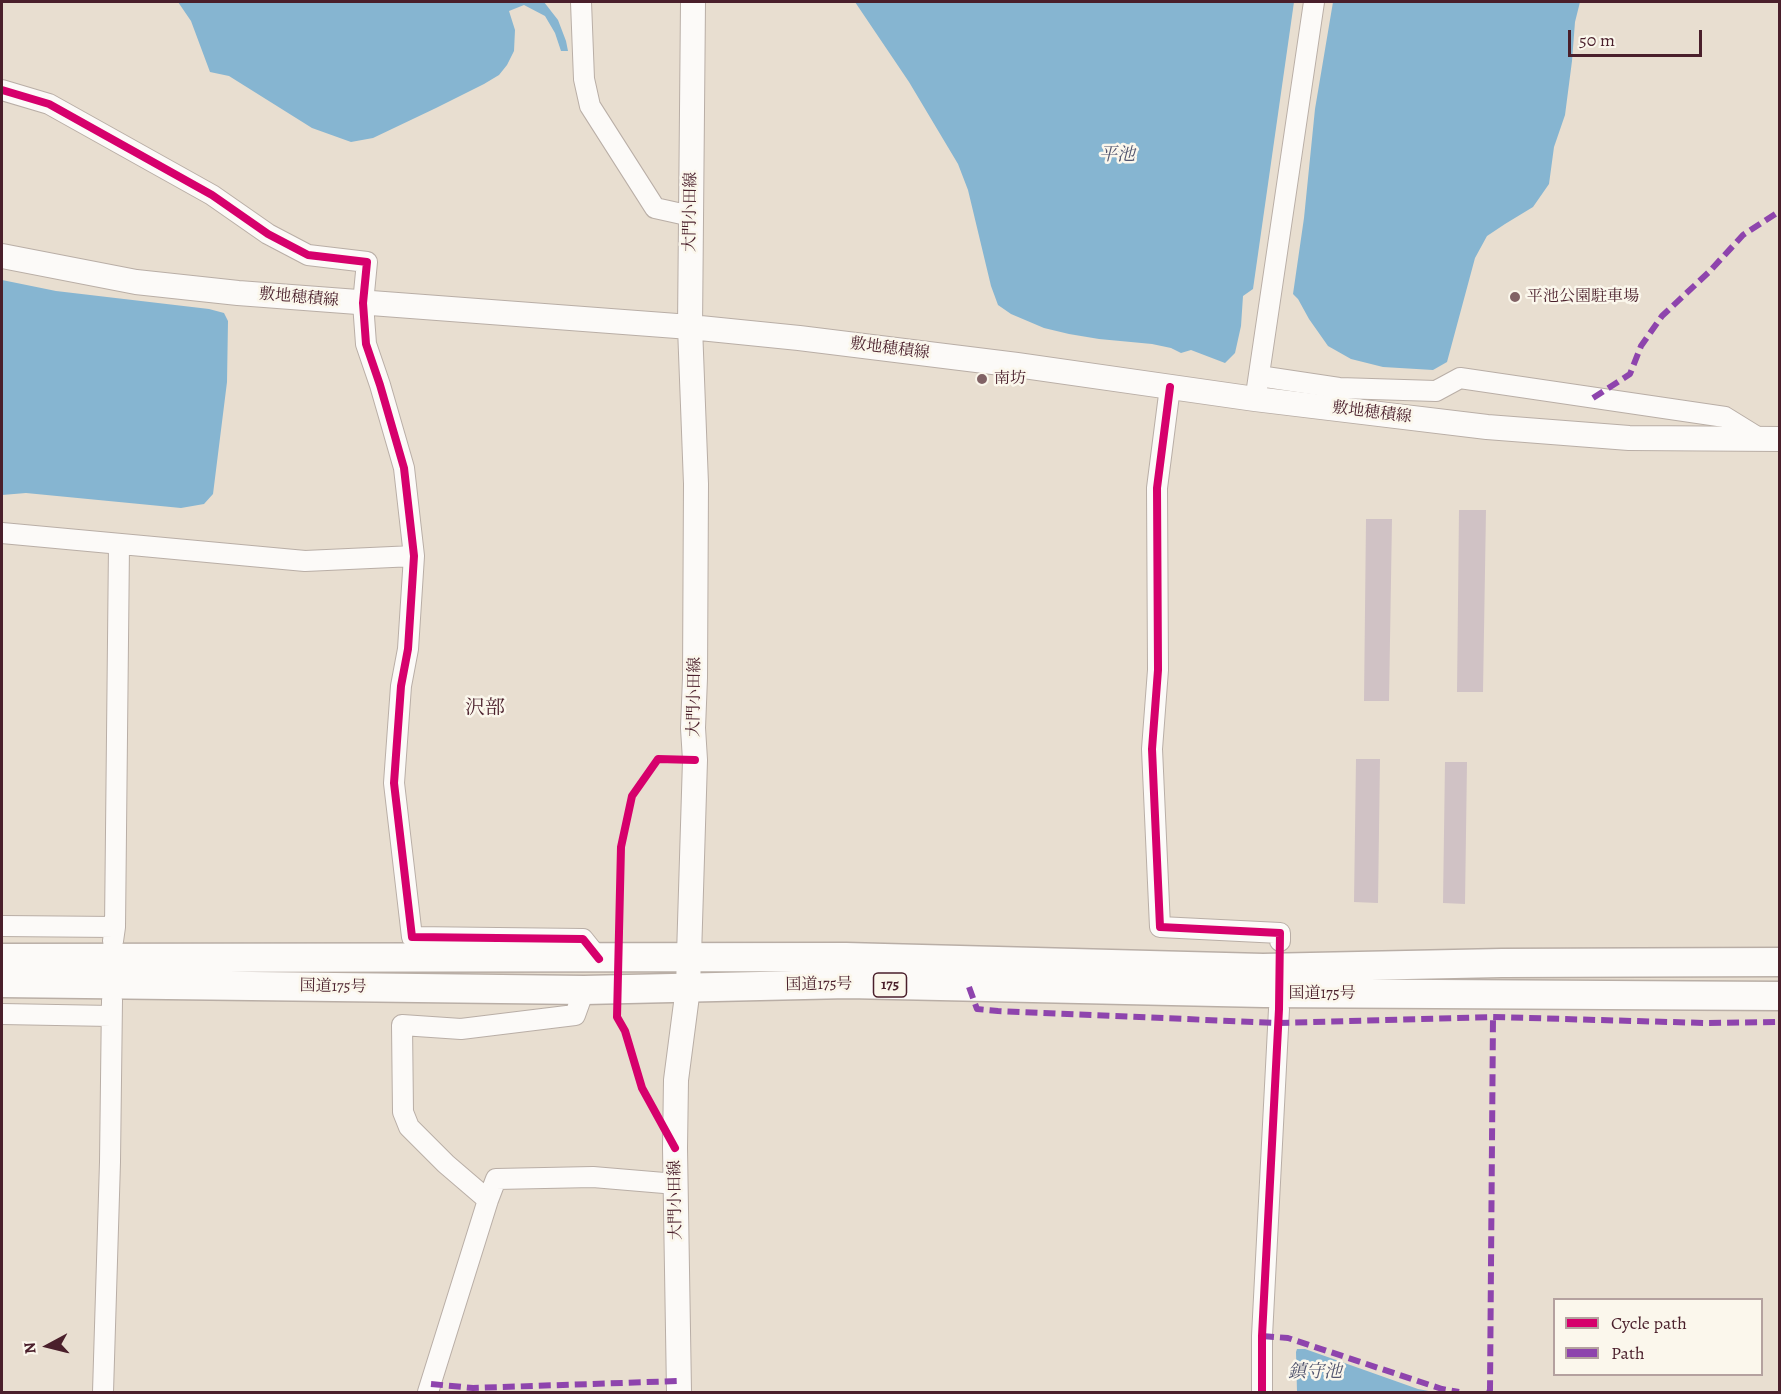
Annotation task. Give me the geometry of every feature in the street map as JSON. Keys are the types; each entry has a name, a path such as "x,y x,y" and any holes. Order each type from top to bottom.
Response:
{"highway":[{"name":"国道175号","path":"2,958 846,957 1263,968 1502,963 1779,962"},
{"name":"国道175号","path":"2,983 584,990 848,984 1264,993 1779,996"}],"main road":[{"name":"大門小田線","path":"679,1392 676,1080 690,956 695,678 696,506 690,327 693,2"},
{"name":"敷地穂積線","path":"2,256 136,282 238,293 690,327 1006,363 1170,387 1257,388 1487,427 1629,438 1769,439"}],"street":[{"path":"581,2 584,79 590,106 655,208 691,216"},
{"path":"1314,2 1257,388 1339,387 1436,391 1460,378 1725,417 1769,439"},
{"path":"2,90 49,104 212,195 268,234 308,255 367,262 363,303 366,344 404,468 414,556 408,649 401,686 394,783 412,937 583,939 599,959"},
{"path":"1170,387 1157,488 1158,670 1152,749 1160,927 1280,933 1280,941"},
{"path":"2,533 305,561 414,556"},
{"path":"2,926 114,934 119,545"},
{"path":"488,1200 446,1164 409,1127 403,1113 402,1025 461,1029 575,1015 584,990"},
{"path":"2,1014 112,1008 103,1392"},
{"path":"1262,1392 1262,1336 1279,1009"},
{"path":"428,1392 496,1179 593,1177 676,1184"}],"water":[{"path":"178,2 544,2 558,20 568,51 561,51 555,33 545,16 524,5 509,11 515,30 514,51 499,75 373,138 351,142 312,128 229,76 210,72 191,21"},
{"name":"平池","path":"855,2 1294,2 1253,289 1243,296 1241,326 1235,353 1225,363 1191,350 1181,353 1171,348 1152,344 1069,334 1044,328 1011,314 998,305 991,286 968,190 958,164 909,82"},
{"path":"1333,2 1580,2 1575,22 1565,115 1554,147 1549,184 1533,207 1487,236 1475,258 1447,362 1433,370 1383,367 1351,359 1328,346 1293,294 1304,218 1315,109"},
{"path":"2,280 56,291 209,309 224,313 228,321 227,382 213,494 204,504 181,508 26,493 2,495"},
{"name":"鎮守池","path":"1297,1349 1305,1349 1418,1389 1434,1392 1297,1392"}],"building":[{"path":"1459,510 1486,510 1483,692 1457,692"},
{"path":"1366,519 1392,519 1389,701 1364,701"},
{"path":"1356,759 1380,759 1378,903 1354,902"},
{"path":"1445,762 1467,762 1465,904 1443,903"}],"marked path":[{"path":"1593,398 1630,374 1641,346 1662,316 1709,272 1743,235 1780,211"},
{"path":"969,987 977,1009 998,1011 1278,1023 1493,1017 1705,1023 1780,1022"},
{"path":"1489,1392 1493,1017"},
{"path":"1262,1336 1288,1338 1442,1389 1459,1392"},
{"path":"431,1384 473,1388 679,1381"}],"cycle path":[{"path":"2,90 49,104 212,195 268,234 308,255 367,262 363,303 366,344 404,468 414,556 408,649 401,686 394,783 412,937 583,939 599,959"},
{"path":"1170,387 1157,488 1158,670 1152,749 1160,927 1280,933 1279,1009 1262,1336 1262,1392"},
{"path":"675,1148 642,1088 625,1031 617,1017 621,847 632,796 658,759 695,760"}],"place":[{"name":"平池公園駐車場","path":"1515,297"},
{"name":"南坊","path":"982,379"}],"district":[{"name":"沢部","path":"485,709"}]}
